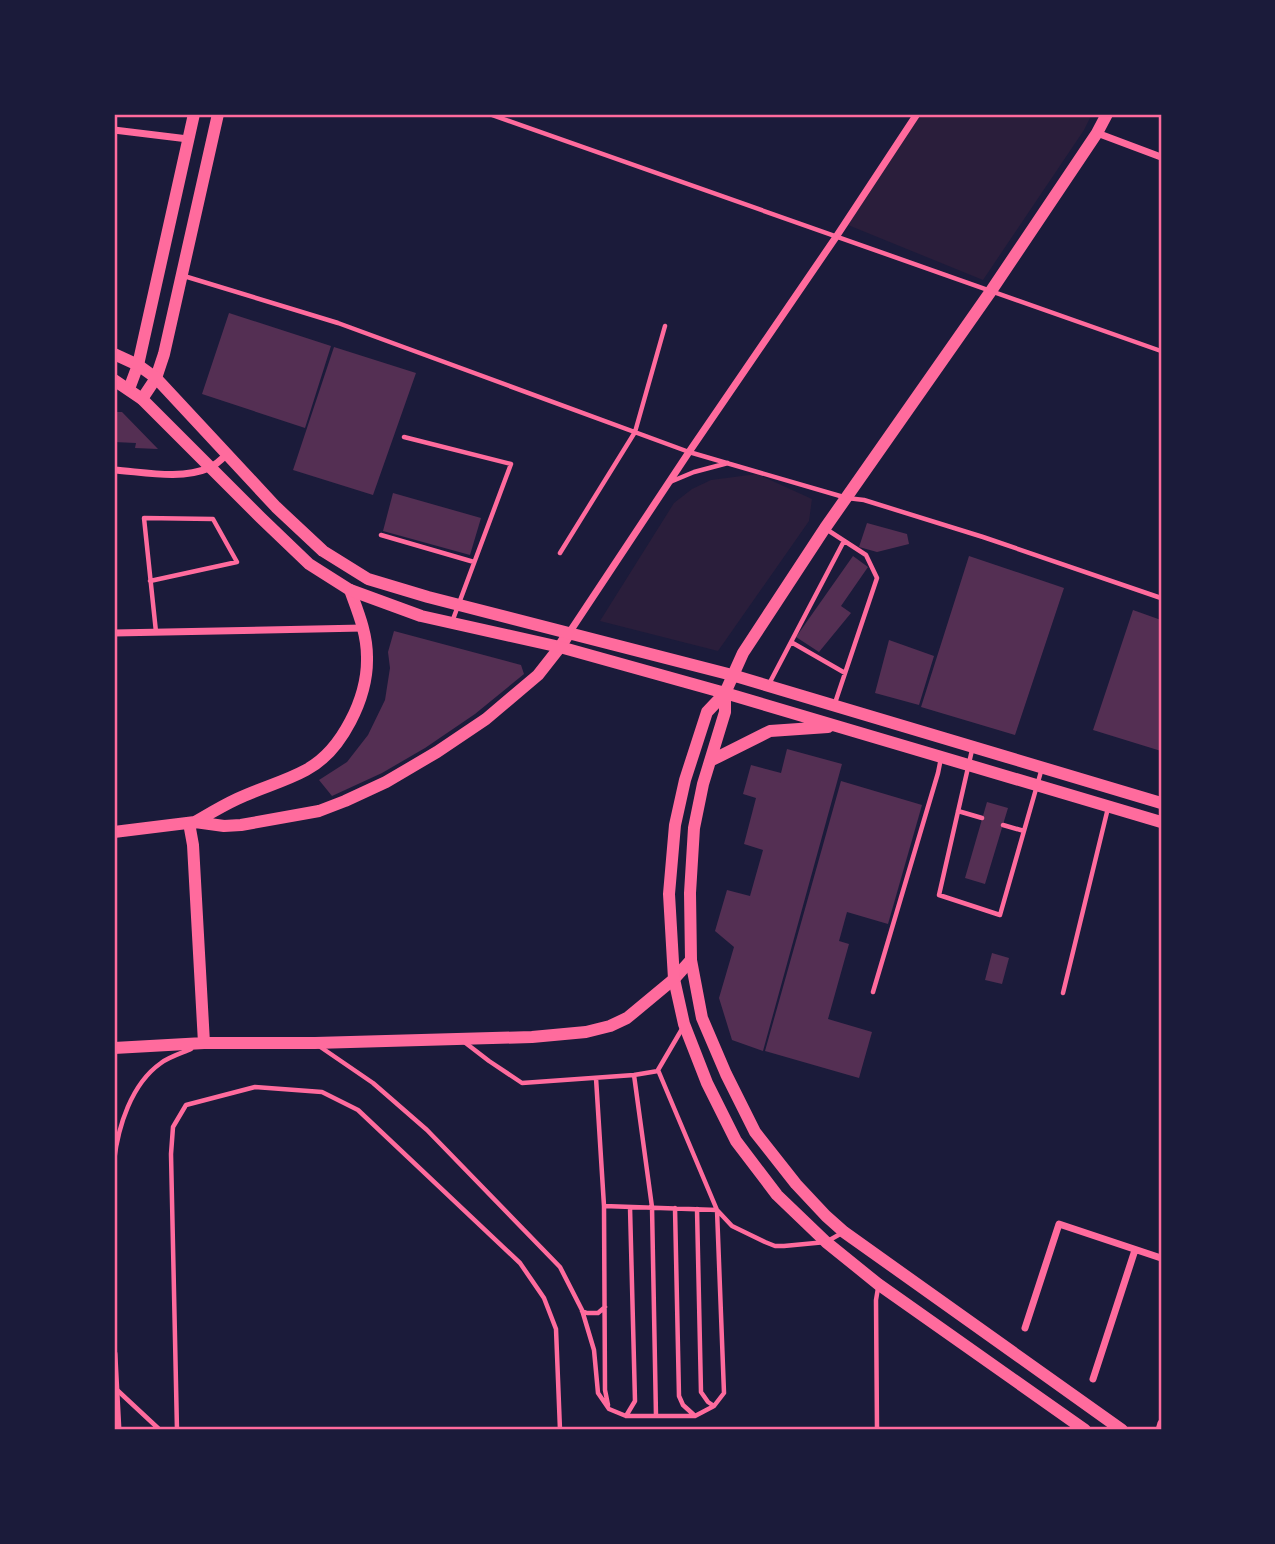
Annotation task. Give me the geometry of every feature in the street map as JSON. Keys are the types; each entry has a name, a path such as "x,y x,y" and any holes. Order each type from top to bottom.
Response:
{"main road":[{"path":"129,389 138,365 194,114"},
{"path":"142,399 156,378 164,354 219,114"},
{"path":"1085,1430 878,1284 826,1242 777,1195 736,1141 707,1083 684,1024 674,979 669,894 676,825 685,780 707,712 724,693 743,653 825,528 991,291 1107,114"},
{"path":"114,354 138,365 156,378 276,507 323,551 368,579 458,605 732,674 1161,803"},
{"path":"114,380 142,399 309,564 350,590 421,616 560,648 724,693 1161,822"},
{"path":"239,494 251,480"},
{"path":"192,823 238,798 309,769 333,749 351,720 364,688 368,658 364,628 350,590"},
{"path":"114,832 192,823 241,825 319,811 345,801 386,782 486,719 538,675 569,633"},
{"path":"724,693 725,712 703,784 694,828 690,893 691,960 702,1018 755,1132 796,1184 844,1232 1122,1430"},
{"path":"710,761 770,732 839,726"},
{"path":"192,823 204,1043"},
{"path":"114,1048 204,1043 315,1044 532,1037 586,1032 627,1018 674,979 691,960"}],"street":[{"path":"569,633 917,114"},
{"path":"114,130 188,139"},
{"path":"1097,133 1161,157"},
{"path":"114,470 191,473 212,467 227,454"},
{"path":"114,633 364,628"},
{"path":"1025,1328 1059,1224 1161,1258"},
{"path":"1093,1379 1135,1250"},
{"path":"114,1354 118,1430"},
{"path":"1158,1430 1161,1423"}],"lane":[{"path":"489,114 1161,351"},
{"path":"183,276 338,323 689,452 847,498 864,500 983,537 1161,598"},
{"path":"560,553 635,432 664,326"},
{"path":"404,437 511,464 452,623"},
{"path":"668,483 694,472 729,463"},
{"path":"150,581 237,562 213,519 144,517 150,581 156,632"},
{"path":"825,528 866,555 877,578 834,704"},
{"path":"381,535 474,562"},
{"path":"769,685 844,541"},
{"path":"791,641 845,673"},
{"path":"973,746 939,895 1000,915 1042,767"},
{"path":"873,992 941,757"},
{"path":"1063,993 1109,807"},
{"path":"958,811 982,818"},
{"path":"1003,825 1024,831"},
{"path":"460,1039 522,1083 634,1075 658,1070 684,1024"},
{"path":"114,1161 117,1136 137,1088 161,1062 204,1043"},
{"path":"315,1044 373,1083 427,1130 560,1267 582,1310 594,1350 598,1393 608,1409 626,1416 695,1416 714,1406 724,1393 717,1210"},
{"path":"658,1070 717,1210 732,1226 765,1242 784,1246 826,1242 844,1232"},
{"path":"634,1075 652,1208 656,1416"},
{"path":"596,1078 604,1206 605,1390 608,1409"},
{"path":"177,1430 171,1154 173,1127 186,1105 255,1087 322,1092 358,1110 520,1263 544,1298 556,1329 560,1430"},
{"path":"604,1206 717,1210"},
{"path":"626,1416 635,1401 630,1207"},
{"path":"675,1208 678,1396 695,1416"},
{"path":"697,1209 701,1392 714,1406"},
{"path":"877,1430 878,1284"},
{"path":"582,1310 598,1313 605,1307"},
{"path":"115,1385 160,1430"}],"shaded area":[{"path":"920,114 1092,114 983,280 848,225"},
{"path":"757,474 812,499 809,521 718,651 600,621 674,503 692,489 711,480"}],"building":[{"path":"229,313 331,346 305,428 202,394"},
{"path":"334,347 416,373 373,495 293,470"},
{"path":"114,412 122,412 158,449 135,448 136,443 114,442"},
{"path":"393,493 481,518 470,555 383,531"},
{"path":"867,523 907,534 909,544 877,552 859,547"},
{"path":"853,556 868,567 841,606 851,613 819,652 796,637"},
{"path":"969,556 1064,588 1015,735 921,707"},
{"path":"1133,610 1161,620 1161,751 1093,730"},
{"path":"394,631 521,665 524,674 475,714 425,748 382,773 332,796 319,780 347,762 368,735 385,700 390,668 388,652"},
{"path":"889,640 934,656 919,705 875,693"},
{"path":"787,749 842,764 763,1051 732,1040 719,998 734,947 715,931 727,890 750,896 763,850 744,844 756,798 743,794 751,765 781,773"},
{"path":"841,781 922,805 888,924 847,912 839,941 849,944 828,1019 872,1032 859,1078 765,1051"},
{"path":"987,802 1008,808 985,884 965,878"},
{"path":"992,953 1009,958 1002,984 985,980"}]}
